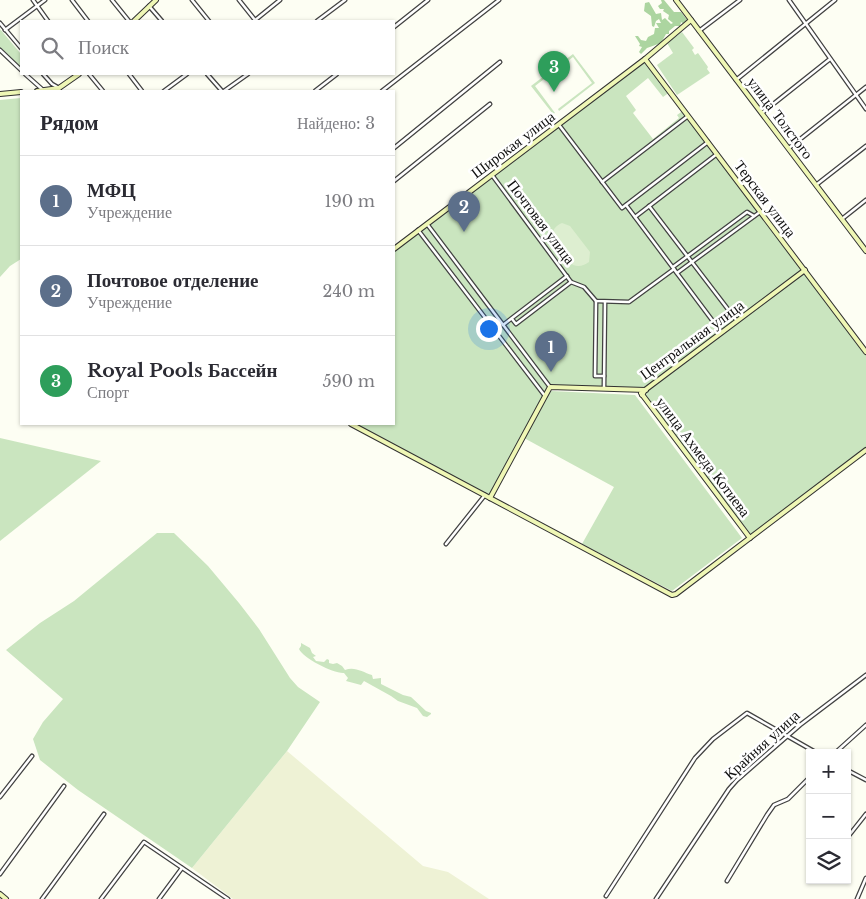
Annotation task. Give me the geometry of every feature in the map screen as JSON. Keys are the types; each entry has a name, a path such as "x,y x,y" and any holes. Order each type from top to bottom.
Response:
{"street":[{"path":"33,0 47,20"},
{"path":"5,30 46,0"},
{"path":"72,0 87,20"},
{"path":"112,0 128,20"},
{"path":"135,20 156,0"},
{"path":"192,0 208,20"},
{"path":"239,0 254,20"},
{"path":"256,20 280,0"},
{"path":"318,20 345,0"},
{"path":"395,26 428,0"},
{"path":"383,90 499,0"},
{"name":"улица Толстого","path":"676,0 866,251"},
{"path":"699,31 740,0"},
{"path":"789,0 866,109"},
{"path":"736,80 835,0"},
{"path":"149,6 161,20"},
{"name":"Широкая улица","path":"395,248 645,59 691,20"},
{"path":"0,24 20,47"},
{"path":"0,50 20,69"},
{"path":"762,113 830,58"},
{"name":"Терская улица","path":"645,59 866,352"},
{"path":"395,147 500,62"},
{"path":"26,75 43,90"},
{"path":"44,75 59,90 78,75"},
{"path":"90,75 102,90"},
{"path":"130,75 141,90"},
{"path":"165,90 186,75"},
{"path":"208,75 222,90"},
{"path":"224,90 247,75"},
{"path":"316,90 335,75"},
{"path":"789,149 866,87"},
{"path":"0,94 20,92"},
{"path":"395,180 490,104"},
{"path":"602,182 688,116"},
{"path":"559,125 622,208 708,142"},
{"path":"816,185 866,146"},
{"path":"635,217 717,154"},
{"name":"Почтовая улица","path":"492,175 571,282 584,287 596,301"},
{"path":"842,219 866,200"},
{"path":"626,205 722,332"},
{"path":"649,206 737,322"},
{"path":"604,376 595,376 596,301 629,302 747,212 754,216"},
{"path":"677,273 760,212"},
{"path":"427,224 550,387 490,498"},
{"path":"418,230 545,396"},
{"name":"Центральная улица","path":"550,387 604,387 646,390 804,270"},
{"path":"503,325 567,276"},
{"path":"512,318 516,324 571,282"},
{"path":"604,387 605,302"},
{"name":"улица Ахмеда Котиева","path":"638,389 750,538"},
{"path":"642,395 646,390"},
{"path":"353,425 672,595 676,594 866,450"},
{"path":"446,544 485,495"},
{"name":"Крайняя улица","path":"656,899 729,789 787,736 866,675"},
{"path":"606,896 695,758 713,740 747,714 810,749"},
{"path":"839,749 866,725"},
{"path":"0,797 32,756"},
{"path":"851,772 866,780"},
{"path":"727,881 774,805 788,799 806,781"},
{"path":"0,874 64,786"},
{"path":"42,899 104,814"},
{"path":"851,833 866,814"},
{"path":"101,899 144,842 223,898 228,899"},
{"path":"159,899 182,868"},
{"path":"856,899 866,878"},
{"path":"0,894 6,899"}],"green space":[{"path":"661,0 664,0 674,12 681,12 688,21 684,24 681,22 680,26 675,26 669,31 669,34 666,34 661,43 647,48 641,54 639,52 642,47 639,46 640,44 635,36 646,41 648,37 654,34 655,28 659,28 656,23 661,23 659,19 656,21 654,27 652,26 651,16 644,11 645,3 649,2 656,14 661,13 662,20 665,18 671,24 673,23 668,19 669,15 663,11 664,9 660,9 658,6 662,3"},
{"path":"0,29 20,53 20,67 0,48"},
{"path":"682,32 694,48 692,50 695,55 698,53 710,73 677,95 657,65 673,53 667,43"},
{"path":"573,54 595,83 559,111 558,109 592,83 573,57 535,86 555,113 553,114 531,86"},
{"path":"645,59 670,92 663,97 648,78 626,96 636,110 633,113 653,139 679,118 677,115 684,110 866,352 866,450 750,538 638,389 550,387 490,498 353,425 395,425 395,248"},
{"path":"20,98 20,260 10,266 0,277 0,100"},
{"path":"562,223 570,226 590,252 589,262 581,266 573,265 560,249 553,232"},
{"path":"551,391 635,395 742,538 672,591 582,544 614,487 524,438"},
{"path":"0,438 101,461 0,541"},
{"path":"157,533 174,533 208,566 259,629 290,678 298,687 320,702 287,751 192,868 78,790 40,760 33,739 43,722 63,699 6,650 40,623 74,601"},
{"path":"301,643 310,648 316,656 313,657 316,661 324,662 327,659 329,663 337,663 345,670 355,669 372,675 373,679 381,678 381,684 411,697 431,714 427,717 423,716 417,708 398,701 364,681 361,685 346,681 348,678 344,673 326,668 306,657 299,649"},
{"path":"287,751 423,866 448,872 489,899 233,899 192,868"}],"place":[{"name":"Royal Pools Бассейн","path":"554,92"},
{"name":"Почтовое отделение","path":"464,232"},
{"name":"МФЦ","path":"551,372"}]}
